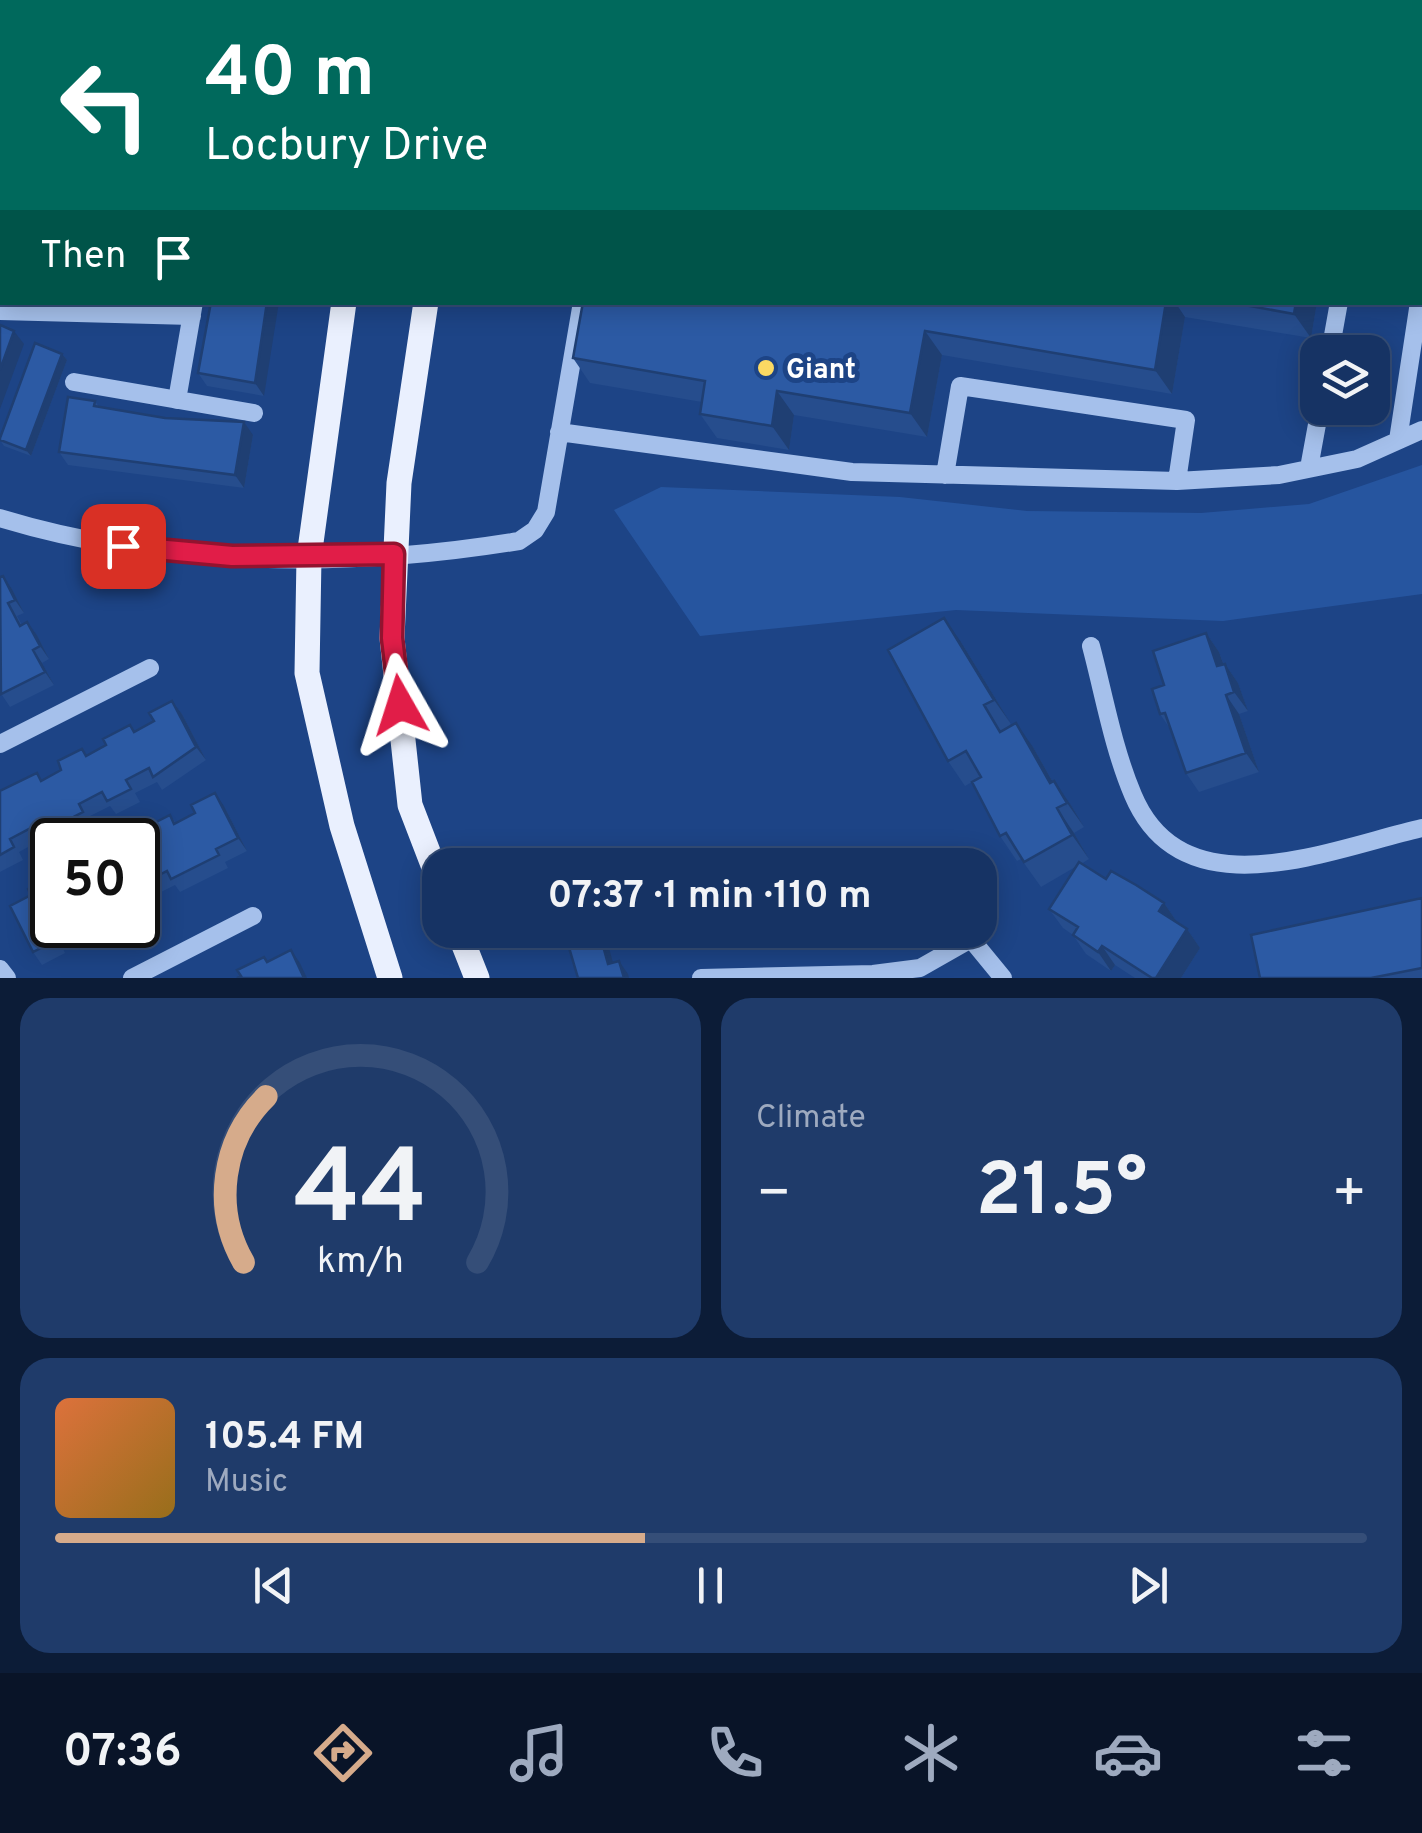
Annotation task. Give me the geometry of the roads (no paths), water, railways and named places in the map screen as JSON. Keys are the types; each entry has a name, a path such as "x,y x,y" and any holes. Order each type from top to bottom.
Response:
{"main road":[{"path":"344,305 309,557 306,673 342,826 390,978"},
{"path":"426,305 398,483 392,638 410,805 427,848"},
{"path":"465,948 477,978"}],"street":[{"path":"0,518 92,542 154,551 309,557 394,554 518,541 535,530 546,512 581,305"},
{"path":"1333,335 1339,305"},
{"path":"1398,440 1418,305"},
{"path":"0,312 193,309 177,400"},
{"path":"74,382 254,413"},
{"path":"945,474 960,386 1186,420 1177,480"},
{"path":"1309,468 1317,425"},
{"path":"559,432 852,472 1177,480 1309,468 1356,459 1422,430"},
{"path":"1091,646 1134,798 1150,826 1177,849 1207,864 1239,867 1422,828"},
{"path":"0,744 150,668"},
{"path":"132,978 253,916"},
{"path":"701,978 857,975 920,968 971,939 1003,978"},
{"path":"0,969 7,978"}],"place":[{"name":"Giant","path":"766,368"}]}
